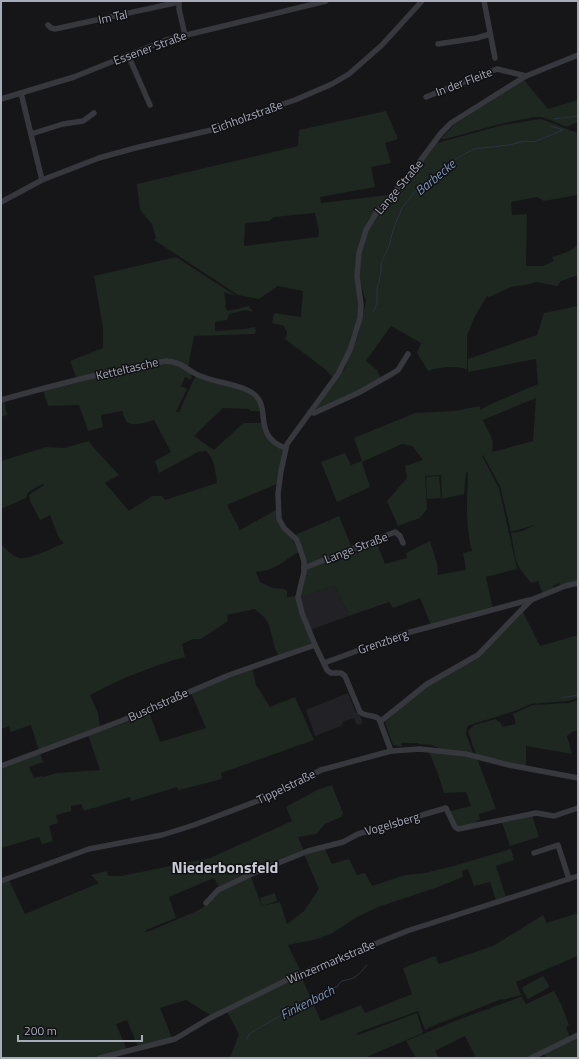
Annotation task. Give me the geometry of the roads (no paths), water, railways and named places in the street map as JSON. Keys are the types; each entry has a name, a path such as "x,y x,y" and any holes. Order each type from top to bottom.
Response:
{"street":[{"name":"Essener Straße","path":"1,99 74,77 166,40 326,1"},
{"name":"Eichholzstraße","path":"1,202 42,180 99,158 224,127 332,84 349,74 382,45 422,1"},
{"path":"484,1 495,58"},
{"name":"Im Tal","path":"48,25 55,29 179,2 180,17 185,35"},
{"path":"438,44 477,38 490,34"},
{"name":"Lange Straße","path":"324,663 302,613 299,601 299,592 304,568 302,556 298,543 284,528 279,519 278,489 286,448 342,367 357,330 361,305 357,276 359,253 366,230 376,213 415,168 441,133 451,123 526,76 578,55"},
{"path":"128,56 150,105"},
{"name":"In der Fleite","path":"426,97 497,69 526,76"},
{"path":"21,93 42,180"},
{"path":"31,134 63,124 83,121 94,113"},
{"path":"310,412 314,413 390,375 398,370 408,354"},
{"name":"Ketteltasche","path":"1,400 111,372 143,367 165,361 177,363 194,374 246,390 255,395 260,402 268,436 274,442 286,448"},
{"name":"Lange Straße","path":"304,568 395,532 400,536 404,543"},
{"name":"Grenzberg","path":"324,663 403,634 531,600 565,586 578,583"},
{"name":"Grenzberg","path":"381,721 427,684 478,656 531,600"},
{"name":"Buschstraße","path":"1,766 121,721 229,675 315,645"},
{"path":"324,663 329,672 341,673 345,676 360,712 364,715 376,716 381,721 391,751"},
{"name":"Tippelstraße","path":"1,881 89,849 162,835 194,825 268,797 321,770 391,751 418,749 466,754 509,765 578,778"},
{"name":"Vogelsberg","path":"206,903 218,890 256,872 308,851 342,842 358,834 446,808 457,829 536,813 552,816 578,808"},
{"path":"534,853 558,845 569,879"},
{"name":"Winzermarkstraße","path":"100,1058 175,1039 210,1018 293,977 408,930 578,876"},
{"path":"531,1058 578,1034"}],"waterway":[{"name":"Barbecke","path":"554,119 578,115"},
{"name":"Barbecke","path":"373,312 377,303 377,290 381,272 381,263 389,246 393,230 402,208 414,193 457,158 474,149 509,145 525,141 534,142 563,130 551,126"},
{"path":"561,698 578,695"},
{"name":"Finkenbach","path":"247,1039 249,1034 288,1011 305,1002 310,1002 318,994 325,990 337,987 341,982 355,977 367,965"}],"district":[{"name":"Niederbonsfeld","path":"225,867"}]}
